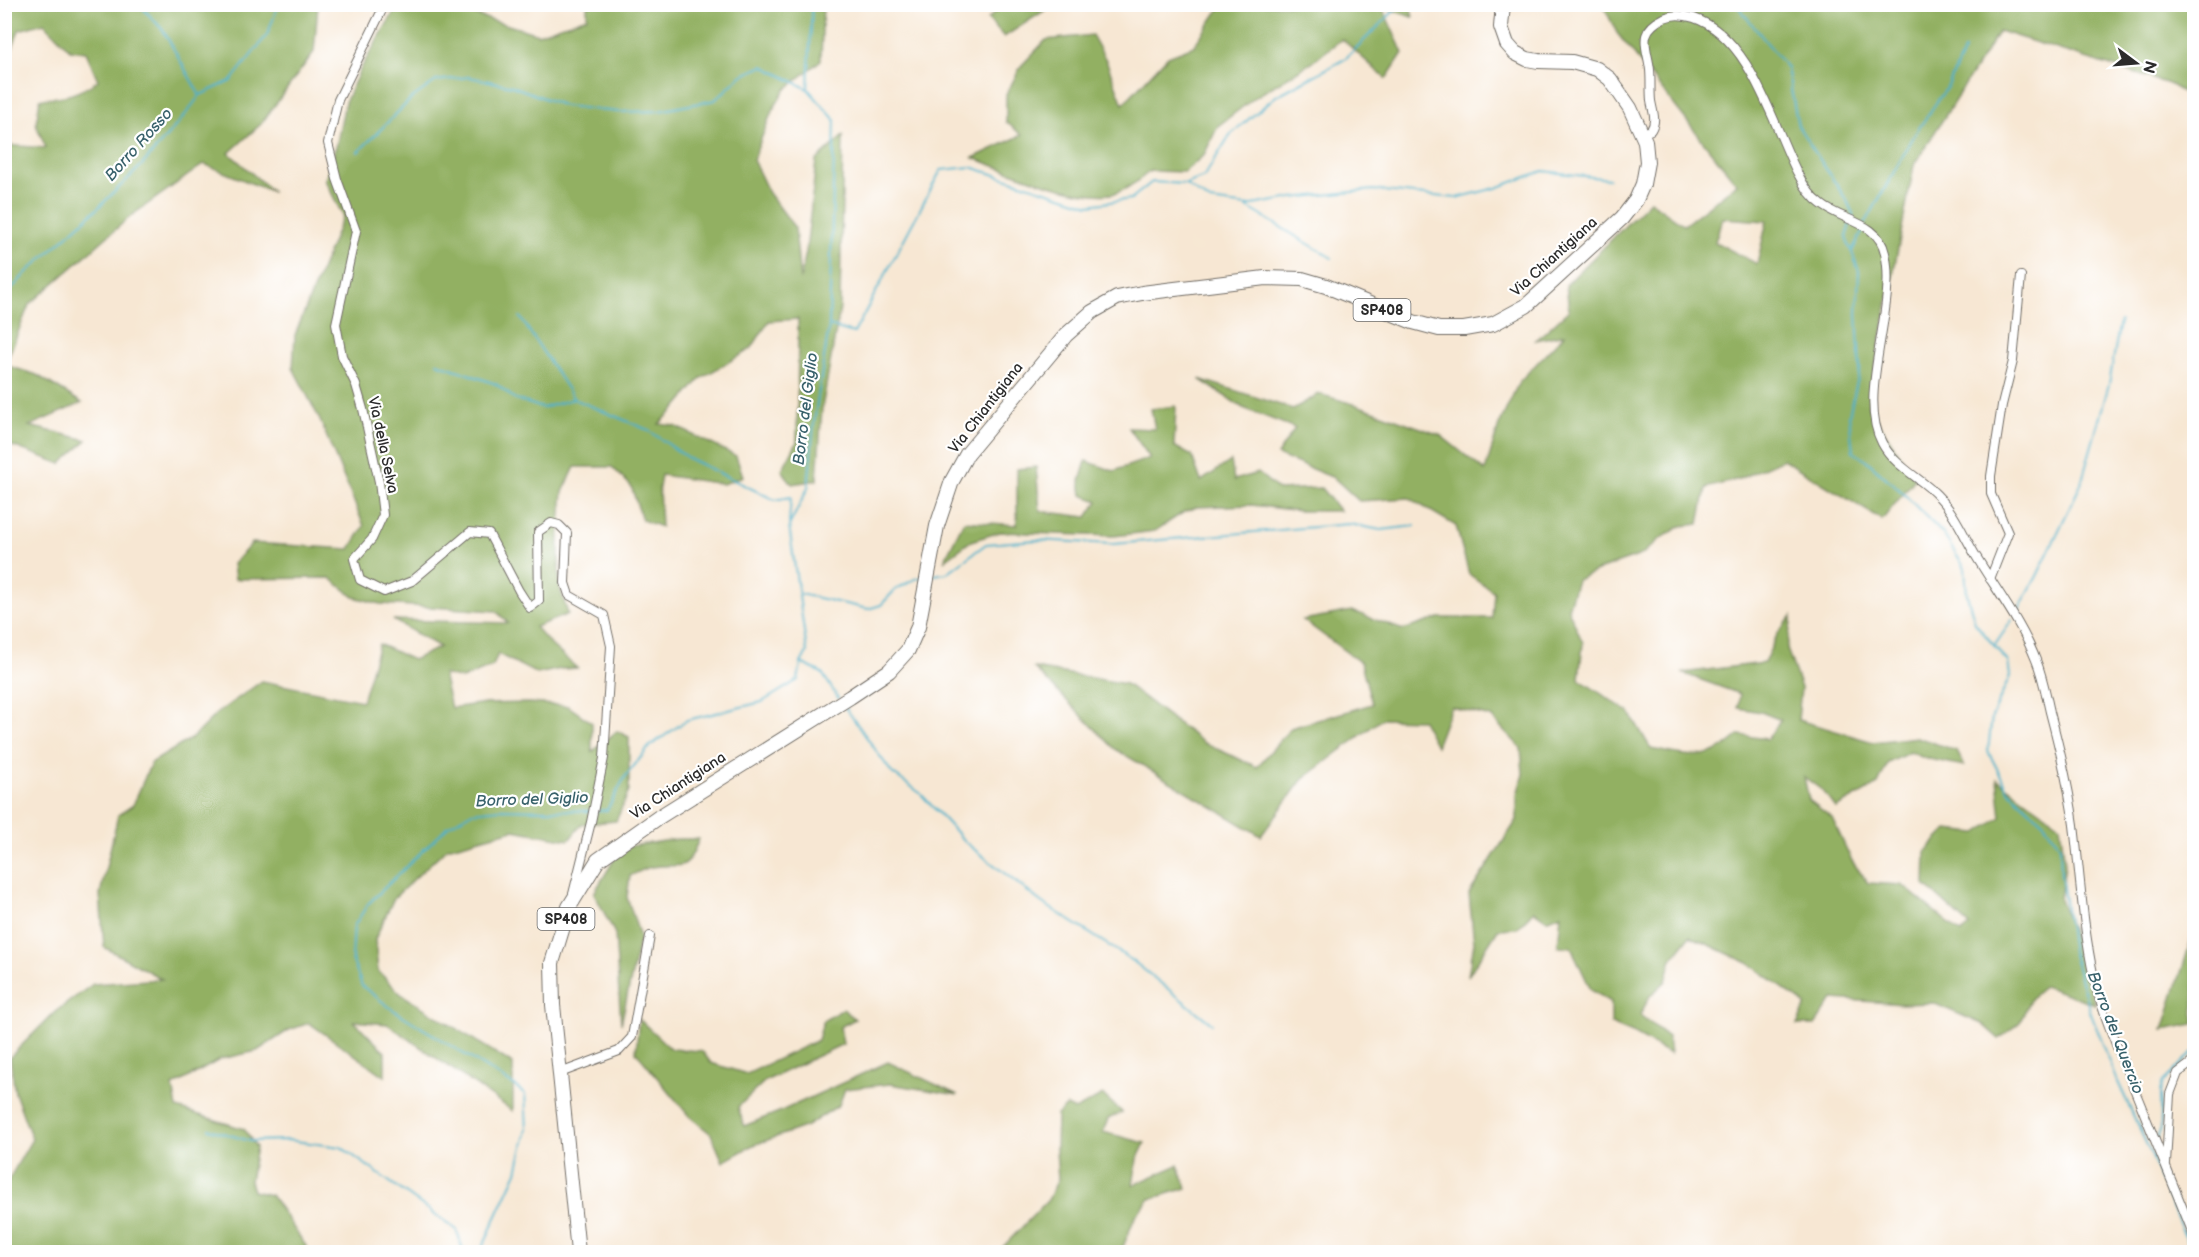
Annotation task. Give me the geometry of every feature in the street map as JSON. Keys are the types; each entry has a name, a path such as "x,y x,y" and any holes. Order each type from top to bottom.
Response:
{"main road":[{"name":"Via Chiantigiana","path":"578,1252 553,1005 552,963 569,907 598,860 659,816 825,714 889,671 908,650 918,627 943,504 952,481 967,454 1066,335 1092,312 1117,298 1265,278 1302,279 1326,286 1413,322 1439,329 1464,329 1493,324 1526,306 1622,218 1636,200 1643,184 1647,162 1645,141 1620,91 1597,69 1572,62 1527,59 1515,53 1507,44 1501,27 1503,4"}],"street":[{"name":"Via della Selva","path":"385,4 338,100 328,143 337,179 356,231 336,324 342,356 356,385 363,409 379,482 382,515 372,539 354,559 360,580 384,592 411,581 470,532 489,534 530,608 539,601 538,532 550,523 559,525 567,533 565,583 569,595 604,615 611,646 604,758 591,822 569,907"},
{"path":"1642,134 1651,130 1655,120 1650,92 1650,71 1645,52 1645,39 1650,28 1667,16 1688,16 1705,22 1722,35 1745,61 1781,134 1798,176 1812,196 1832,211 1866,225 1884,246 1887,262 1886,294 1873,407 1876,428 1882,444 1890,454 1938,495 1953,515 1990,579 2022,627 2038,664 2070,798 2084,919 2094,980 2110,1032 2194,1236"},
{"path":"1990,579 2008,533 1991,494 1991,476 2002,405 2013,361 2021,276"},
{"path":"560,1073 619,1052 632,1037 650,936"},
{"path":"2166,1167 2170,1094 2178,1073 2194,1061"}],"green space":[{"path":"5,4 318,5 314,52 261,124 229,153 273,192 204,164 131,216 29,305 5,365 5,145 46,148 36,125 40,99 70,94 98,80 86,52 70,50 44,23 19,30 5,69"},
{"path":"398,5 459,5 478,16 538,34 587,17 587,5 823,5 821,60 785,90 772,111 753,160 769,193 795,228 800,280 806,252 816,161 843,136 840,308 822,408 817,480 792,484 782,470 797,442 798,319 769,321 751,349 701,378 659,424 675,426 736,456 743,476 723,484 661,475 659,488 661,527 642,520 631,486 612,467 575,467 563,492 559,536 559,585 568,614 535,627 577,668 537,674 498,654 493,666 462,679 443,674 451,708 479,704 529,703 568,706 592,723 592,752 617,731 629,737 629,791 616,821 582,824 569,840 513,830 447,848 394,898 375,939 378,971 401,994 513,1064 513,1111 387,1024 354,1021 385,1052 385,1076 309,1023 289,1030 257,1051 221,1059 173,1086 177,1108 244,1129 256,1147 250,1181 253,1191 271,1195 306,1246 307,1252 5,1252 5,1186 32,1139 15,1093 10,1057 55,1012 93,984 162,979 104,947 100,894 118,815 133,805 151,763 192,738 217,713 262,681 362,701 379,644 413,660 440,647 393,620 508,623 496,611 380,604 354,597 330,578 235,579 233,564 252,543 350,549 364,526 319,418 293,368 295,335 343,216 325,180 337,143 345,102 361,68"},
{"path":"1003,5 1049,5 1047,9 1004,37 988,19"},
{"path":"1222,5 1410,5 1413,17 1382,7 1403,53 1386,79 1342,39 1311,63 1257,96 1218,126 1204,155 1184,172 1150,171 1121,191 1101,195 1044,183 973,158 1022,135 1006,122 1006,95 1021,66 1046,40 1092,35 1106,60 1123,104 1168,56 1194,46"},
{"path":"1603,5 2194,5 2194,99 2169,84 1999,31 1914,165 1868,406 1915,479 1882,520 1783,459 1739,479 1706,488 1699,524 1681,526 1660,539 1641,555 1577,580 1568,609 1583,643 1579,679 1630,713 1651,749 1698,756 1717,750 1739,735 1767,739 1781,720 1761,712 1738,708 1740,694 1682,673 1764,663 1778,633 1792,616 1787,649 1801,688 1798,720 1873,742 1917,737 1957,751 1964,766 1924,758 1910,752 1888,763 1878,784 1836,808 1823,791 1804,777 1809,800 1832,818 1852,861 1868,883 1902,885 1961,933 1970,926 1925,885 1926,851 1947,830 1977,833 2001,817 1997,779 2060,825 2065,864 2060,899 2095,1004 2044,986 2031,998 2020,1022 1999,1039 1982,1024 1933,1003 1903,1004 1833,999 1815,1025 1797,1025 1806,1005 1750,964 1690,936 1672,959 1666,981 1650,996 1640,1015 1668,1037 1670,1054 1635,1034 1611,1024 1611,1002 1591,990 1571,947 1558,946 1561,914 1547,920 1534,911 1517,928 1498,929 1468,976 1474,943 1469,894 1517,820 1517,795 1523,774 1521,748 1491,717 1451,707 1436,746 1422,720 1382,719 1302,780 1261,836 1115,749 1034,668 1126,684 1204,743 1257,767 1291,728 1372,704 1361,663 1303,620 1352,611 1403,630 1439,618 1492,618 1494,592 1469,574 1456,526 1409,498 1359,501 1334,478 1277,455 1295,428 1243,408 1199,379 1293,409 1319,394 1357,405 1440,435 1485,471 1499,425 1519,382 1565,334 1536,340 1569,310 1566,285 1650,201 1684,225 1737,184 1617,33","holes":["1722,218 1767,221 1757,264 1715,242"]},
{"path":"5,365 37,375 82,403 29,426 87,440 61,464 10,445 5,449"},
{"path":"1176,406 1174,446 1192,456 1201,481 1231,461 1234,480 1258,473 1279,490 1321,488 1340,511 1300,511 1252,505 1197,507 1184,512 1155,531 1114,536 1000,532 971,541 944,561 964,521 1017,525 1017,469 1036,467 1040,511 1087,517 1098,501 1082,495 1080,481 1086,461 1114,471 1150,458 1129,428 1155,429 1151,409"},
{"path":"678,839 699,839 687,862 678,866 649,868 630,876 627,897 640,937 621,1024 615,934 594,893 615,858 631,846"},
{"path":"2194,931 2194,1024 2163,1030"},
{"path":"843,1009 855,1019 840,1027 843,1044 765,1081 738,1107 744,1126 888,1062 958,1095 890,1084 845,1089 839,1105 807,1126 751,1146 723,1162 711,1134 689,1116 636,1052 639,1019 671,1049 702,1051 711,1063 747,1074 818,1040 823,1021"},
{"path":"1103,1095 1122,1112 1108,1119 1103,1132 1145,1143 1137,1160 1133,1185 1178,1165 1187,1188 1150,1199 1135,1217 1121,1252 998,1252 1048,1200 1058,1179 1057,1115 1067,1106 1075,1110"}],"waterway":[{"path":"139,4 163,30 199,94"},
{"name":"Borro Rosso","path":"4,298 25,274 142,165 200,95 231,81 267,35 279,4"},
{"name":"Borro del Giglio","path":"596,811 607,810 625,777 650,746 687,720 762,702 798,680 801,663 807,652 789,526 808,488 814,422 829,326 835,120 808,89 812,4"},
{"path":"1186,184 1204,177 1230,135 1276,96 1345,59 1401,4"},
{"name":"Borro del Quercio","path":"1736,4 1787,68 1798,126 1847,201 1853,214 1852,218"},
{"path":"1865,224 1915,134 1949,84 1964,50"},
{"path":"358,152 412,98 436,81 469,77 512,86 565,106 618,112 659,111 715,100 741,76 763,66 808,89"},
{"path":"829,326 854,333 941,170 971,167 1089,205 1131,199 1152,182 1185,184 1210,201 1247,206 1292,198 1373,190 1456,198 1496,188 1543,171 1609,179"},
{"path":"1247,207 1332,258"},
{"name":"Borro del Quercio","path":"1850,224 1846,237 1859,271 1857,313 1860,370 1849,415 1853,452 1866,460 1902,492 1943,534 1965,568 1967,595 1975,623 2008,662 2010,676 1992,717 1988,751 2008,790 2044,823 2060,846 2061,874 2072,951 2091,1014 2192,1252"},
{"path":"1852,251 1863,230"},
{"path":"520,317 574,399 648,430 688,458 775,500 791,497 789,523"},
{"path":"2015,616 2081,484 2109,384 2120,321"},
{"path":"437,363 496,384 515,399 543,408 573,399"},
{"path":"934,575 947,573 986,544 1036,540 1113,544 1349,524 1381,530 1415,526"},
{"path":"800,594 868,609 881,605 895,590 923,577"},
{"path":"1995,645 2012,620"},
{"path":"801,663 822,673 838,698"},
{"path":"845,707 892,773 920,793 965,842 1041,902 1133,961 1212,1024"},
{"name":"Borro del Giglio","path":"480,1252 517,1172 527,1129 525,1094 392,1009 362,986 352,959 354,926 368,904 447,827 472,812 499,809 590,811"},
{"path":"2157,1139 2161,1128 2160,1092 2163,1082 2194,1052"},
{"path":"209,1129 250,1141 287,1140 341,1147 457,1230 462,1248 467,1252"}]}
